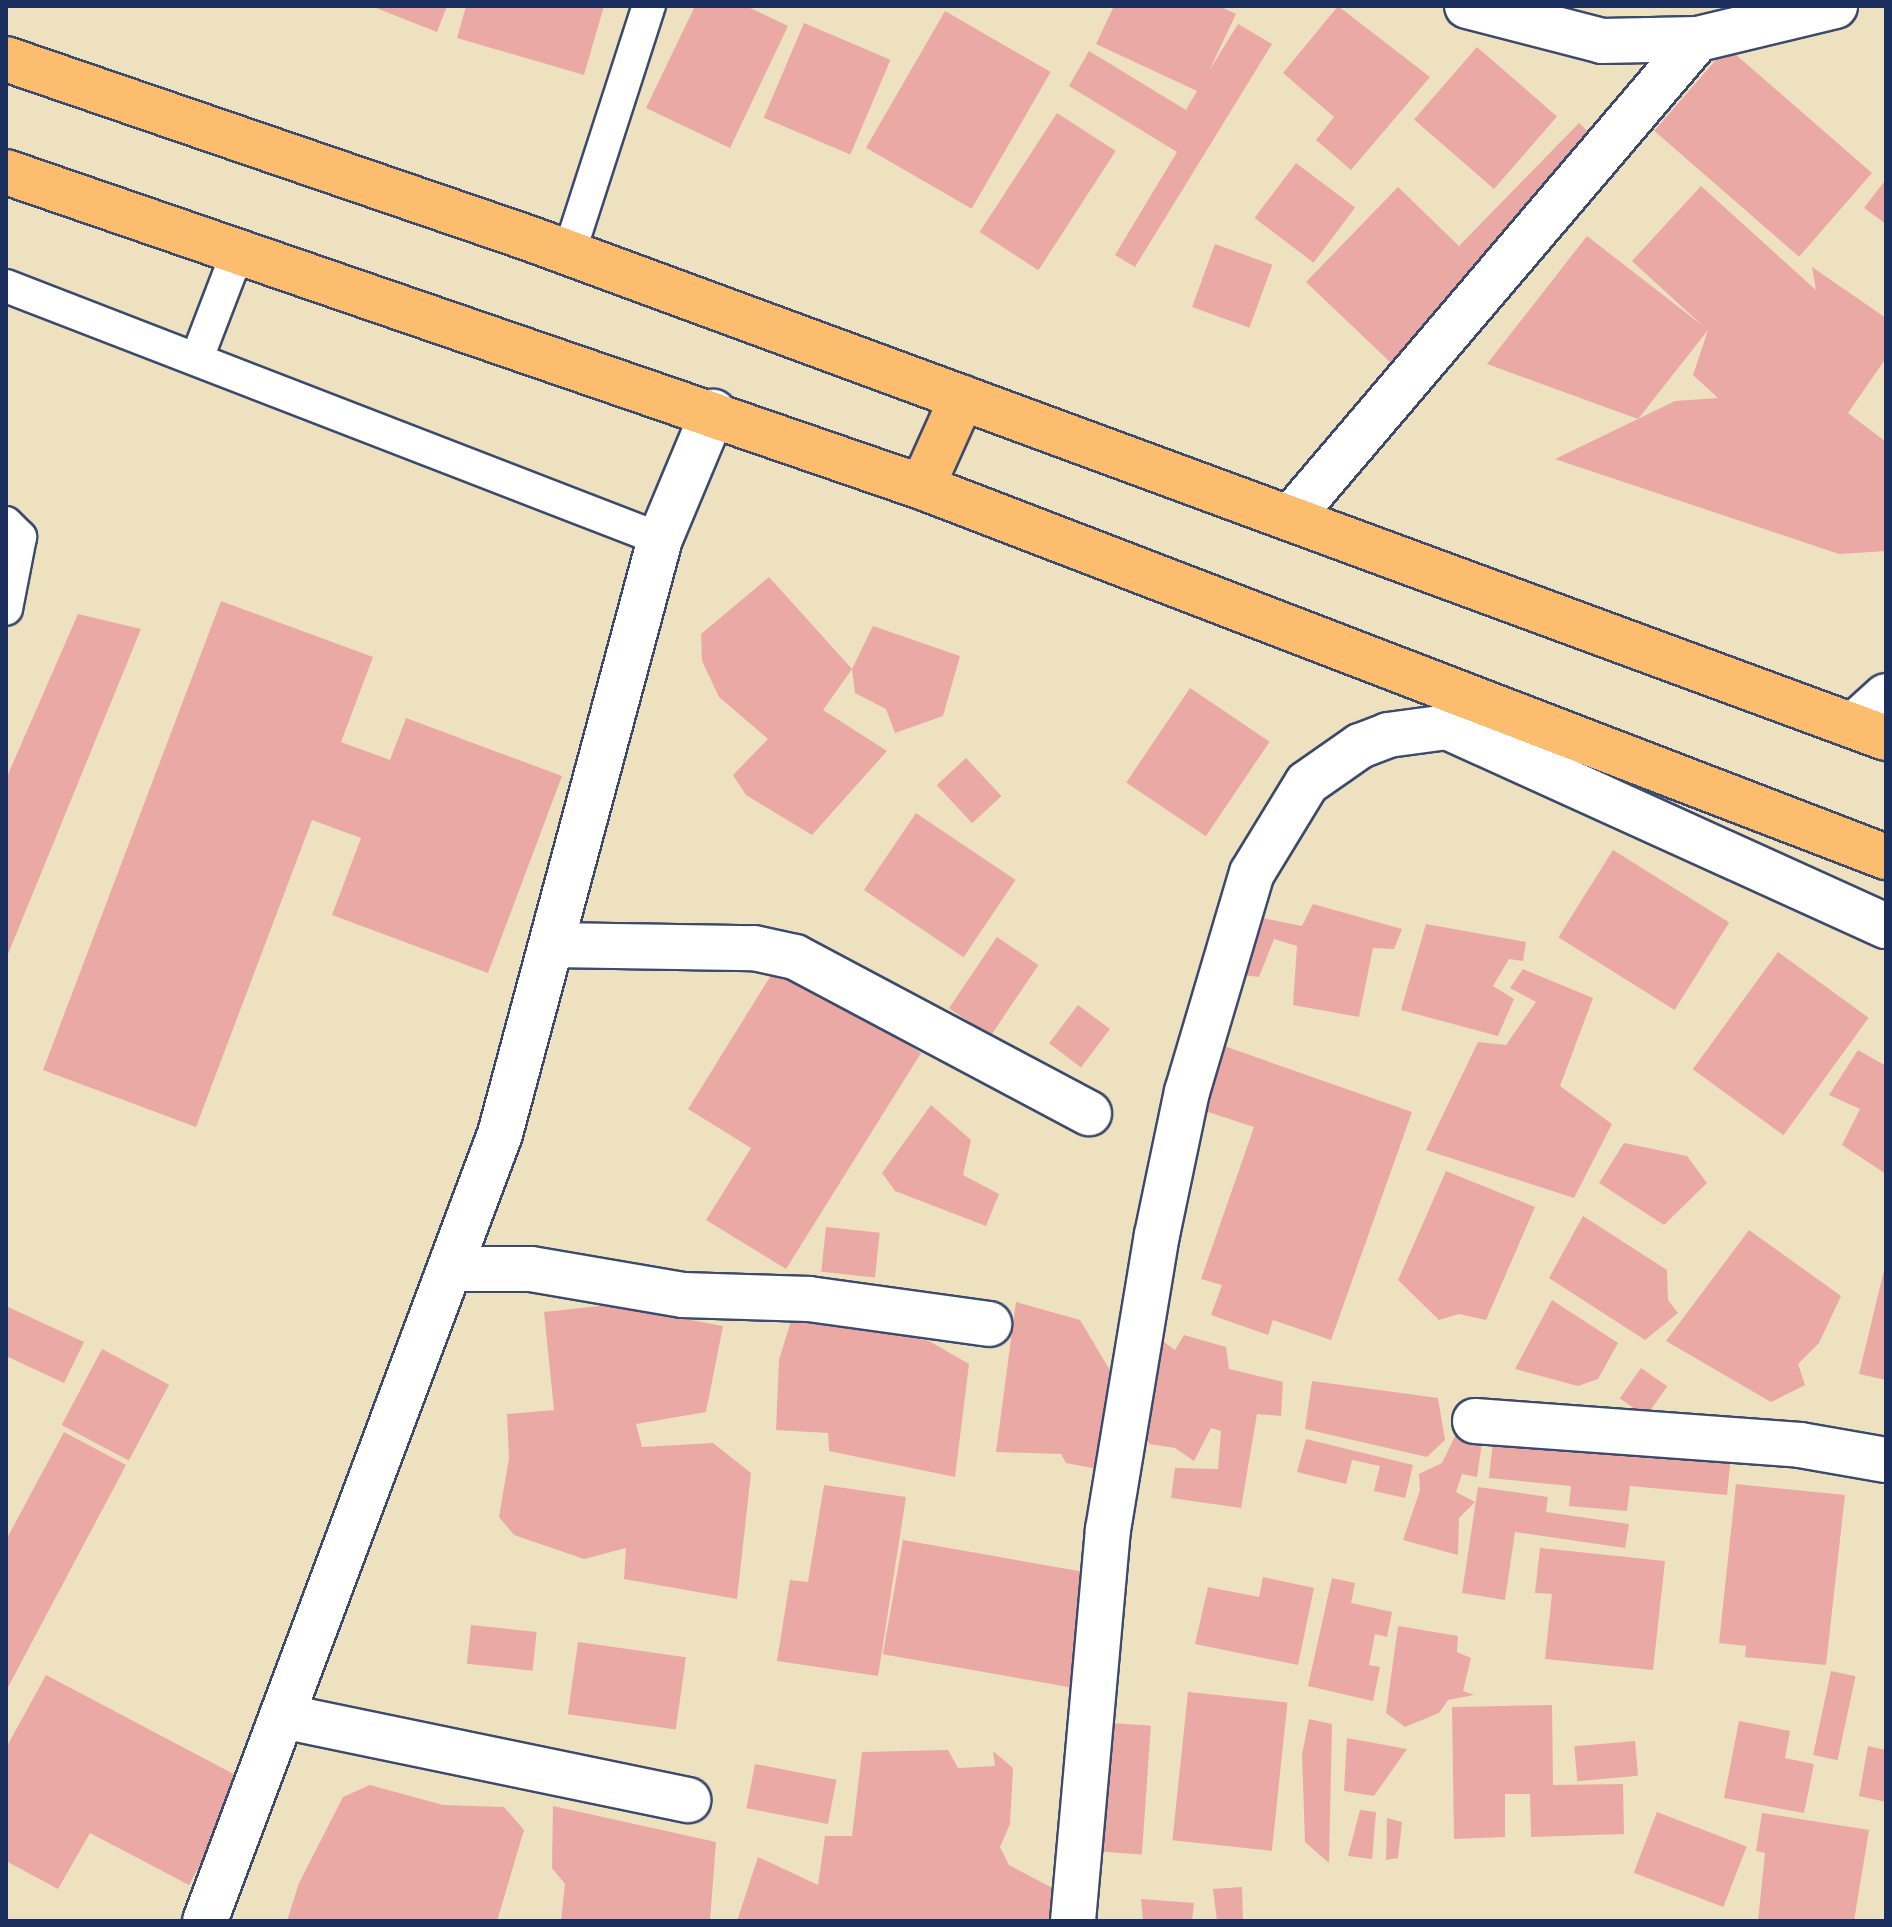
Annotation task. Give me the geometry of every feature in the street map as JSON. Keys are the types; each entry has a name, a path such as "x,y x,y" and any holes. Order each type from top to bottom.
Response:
{"main road":[{"path":"6,59 569,253 1292,516 1870,731"},
{"path":"6,172 713,412 922,487 1886,857"},
{"path":"922,487 962,398"}],"street":[{"path":"1467,6 1602,41 1698,39 1835,6"},
{"path":"1292,516 1698,39"},
{"path":"205,1921 500,1134 660,539 713,412"},
{"path":"1870,731 1886,696"},
{"path":"1073,1921 1108,1530 1157,1235 1187,1092 1252,873 1307,783 1360,746 1388,735 1447,727 1886,926"},
{"path":"553,945 686,944 754,948 795,957 1089,1113"},
{"path":"450,1269 531,1269 683,1295 809,1299 989,1324"},
{"path":"1475,1421 1800,1445 1886,1460"},
{"path":"282,1716 688,1800"}],"lane":[{"path":"569,253 649,6"},
{"path":"197,358 238,251"},
{"path":"6,286 660,539"},
{"path":"6,523 20,537 6,609"}],"building":[{"path":"371,6 447,6 437,32"},
{"path":"466,6 604,6 584,75 457,38"},
{"path":"695,6 746,6 788,26 730,148 646,108"},
{"path":"1114,6 1219,6 1236,14 1209,71 1238,24 1272,44 1135,267 1115,255 1177,152 1069,86 1089,51 1186,110 1197,91 1096,44"},
{"path":"1338,6 1430,77 1351,170 1316,140 1334,117 1283,73"},
{"path":"945,11 1051,72 972,209 866,148"},
{"path":"804,23 891,60 850,155 764,118"},
{"path":"1477,47 1557,117 1494,189 1414,119"},
{"path":"1727,47 1872,173 1799,257 1654,131"},
{"path":"1057,113 1116,151 1038,270 980,232"},
{"path":"1579,123 1602,145 1391,363 1306,282 1398,187 1459,246"},
{"path":"1296,163 1355,208 1314,263 1254,218"},
{"path":"1886,179 1886,224 1864,208"},
{"path":"1701,186 1816,290 1812,267 1886,318 1886,358 1848,413 1886,442 1886,551 1839,554 1555,459 1638,419 1487,364 1587,236 1703,326 1632,261","holes":["1708,330 1693,375 1718,398 1675,401 1638,419"]},
{"path":"1215,244 1272,265 1249,328 1192,307"},
{"path":"769,577 852,669 823,710 887,751 812,835 746,795 733,775 768,739 719,697 702,661 701,634"},
{"path":"221,601 373,657 341,742 390,760 406,718 562,776 488,973 332,915 361,838 312,820 196,1127 43,1070"},
{"path":"78,614 141,629 6,959 6,779"},
{"path":"873,626 960,656 943,716 895,733 886,709 855,693 852,669"},
{"path":"1190,688 1270,742 1206,836 1126,783"},
{"path":"966,758 1001,796 972,823 937,785"},
{"path":"916,813 1015,880 963,957 864,890"},
{"path":"1613,850 1729,923 1675,1010 1558,937"},
{"path":"1313,904 1402,929 1394,949 1373,948 1359,1017 1293,1005 1297,946 1274,939 1259,977 1243,975 1253,916 1302,926"},
{"path":"1426,924 1526,942 1523,961 1509,959 1493,986 1514,999 1498,1036 1401,1010"},
{"path":"997,937 1038,965 990,1036 949,1008"},
{"path":"1778,952 1869,1018 1783,1135 1693,1069"},
{"path":"778,964 921,1053 786,1269 706,1220 751,1148 688,1109"},
{"path":"1523,969 1593,998 1560,1086 1612,1124 1574,1198 1426,1150 1478,1042 1506,1045 1536,1002 1510,988"},
{"path":"1078,1005 1110,1029 1081,1067 1049,1043"},
{"path":"1224,1046 1412,1112 1331,1340 1273,1320 1268,1335 1211,1315 1222,1285 1201,1279 1254,1127 1202,1110"},
{"path":"1858,1050 1886,1066 1886,1174 1842,1145 1860,1109 1829,1095"},
{"path":"931,1105 971,1140 963,1175 999,1194 986,1226 895,1191 882,1173"},
{"path":"1624,1143 1687,1156 1707,1183 1664,1225 1599,1183"},
{"path":"1446,1171 1535,1207 1486,1320 1459,1314 1439,1320 1398,1280"},
{"path":"1583,1216 1667,1270 1668,1300 1678,1313 1645,1340 1549,1278"},
{"path":"826,1227 880,1233 875,1277 821,1272"},
{"path":"1749,1230 1841,1296 1819,1343 1798,1364 1805,1385 1771,1402 1666,1341"},
{"path":"1886,1266 1886,1380 1859,1374"},
{"path":"1552,1300 1618,1343 1598,1379 1578,1386 1515,1369"},
{"path":"1016,1302 1080,1320 1117,1382 1108,1471 1066,1463 1061,1454 996,1452"},
{"path":"609,1305 723,1326 706,1412 636,1424 642,1447 713,1443 751,1473 737,1599 624,1579 626,1548 584,1559 514,1535 499,1517 509,1458 507,1414 554,1410 544,1312"},
{"path":"6,1306 84,1342 64,1383 6,1356"},
{"path":"794,1311 929,1341 969,1364 955,1477 829,1451 828,1433 776,1430 779,1360"},
{"path":"1154,1335 1175,1350 1184,1335 1226,1347 1229,1369 1283,1382 1281,1416 1257,1414 1241,1508 1171,1498 1175,1468 1218,1469 1221,1431 1211,1428 1194,1461 1175,1448 1149,1444 1139,1420"},
{"path":"102,1349 169,1385 129,1461 62,1425"},
{"path":"1641,1368 1667,1386 1646,1417 1620,1398"},
{"path":"1312,1381 1438,1398 1445,1440 1427,1457 1305,1429"},
{"path":"1484,1429 1477,1477 1462,1474 1456,1492 1475,1502 1459,1518 1458,1555 1403,1540 1420,1490 1419,1474 1442,1463 1458,1430"},
{"path":"64,1432 126,1465 6,1691 6,1540"},
{"path":"1494,1433 1731,1456 1727,1495 1630,1486 1627,1511 1569,1506 1571,1486 1489,1478"},
{"path":"1306,1439 1413,1465 1405,1498 1374,1491 1380,1466 1352,1460 1346,1484 1297,1472"},
{"path":"1736,1484 1845,1495 1826,1665 1745,1657 1746,1646 1719,1643"},
{"path":"824,1485 906,1497 878,1676 777,1661 790,1580 808,1582"},
{"path":"1478,1487 1548,1497 1546,1512 1629,1524 1625,1548 1515,1532 1505,1600 1462,1593"},
{"path":"903,1540 1100,1575 1080,1689 883,1654"},
{"path":"1540,1548 1665,1561 1653,1670 1545,1659 1552,1594 1535,1593"},
{"path":"1263,1577 1314,1588 1298,1665 1195,1644 1208,1587 1259,1597"},
{"path":"1332,1578 1355,1583 1351,1603 1392,1612 1387,1637 1375,1634 1369,1665 1380,1667 1373,1701 1308,1686"},
{"path":"471,1625 537,1632 533,1671 467,1664"},
{"path":"1398,1626 1458,1636 1457,1652 1471,1658 1463,1691 1474,1695 1448,1700 1439,1713 1405,1727 1386,1713"},
{"path":"578,1642 686,1657 676,1729 568,1714"},
{"path":"1831,1671 1855,1676 1838,1760 1813,1755"},
{"path":"46,1675 245,1780 189,1885 90,1833 58,1889 6,1861 6,1748"},
{"path":"1188,1692 1287,1702 1272,1851 1172,1840"},
{"path":"1552,1705 1553,1785 1623,1784 1624,1834 1531,1837 1530,1794 1505,1794 1505,1837 1454,1839 1452,1707"},
{"path":"1309,1719 1332,1724 1329,1863 1305,1842 1302,1755"},
{"path":"1739,1721 1790,1731 1785,1758 1814,1764 1804,1813 1724,1798"},
{"path":"1098,1722 1151,1726 1142,1854 1089,1851"},
{"path":"1347,1738 1407,1749 1374,1796 1344,1791"},
{"path":"1635,1741 1638,1776 1577,1781 1574,1746"},
{"path":"1868,1746 1886,1750 1886,1802 1859,1796"},
{"path":"948,1750 958,1768 995,1766 993,1751 1013,1768 1010,1824 1000,1847 1009,1865 1064,1894 1060,1921 737,1921 758,1857 818,1885 825,1836 852,1836 862,1752"},
{"path":"755,1764 836,1780 828,1824 746,1808"},
{"path":"370,1785 443,1805 504,1807 524,1830 497,1921 287,1921 299,1883 343,1797"},
{"path":"553,1806 716,1842 710,1921 561,1921 565,1884 552,1868"},
{"path":"1360,1810 1376,1812 1372,1859 1348,1856"},
{"path":"1657,1812 1747,1846 1723,1907 1634,1873"},
{"path":"1762,1813 1869,1830 1854,1921 1758,1921 1765,1853 1756,1851"},
{"path":"1387,1818 1402,1822 1398,1858 1386,1860"},
{"path":"1242,1887 1243,1921 1217,1921 1213,1889"},
{"path":"1141,1899 1194,1903 1192,1921 1143,1921"}]}
